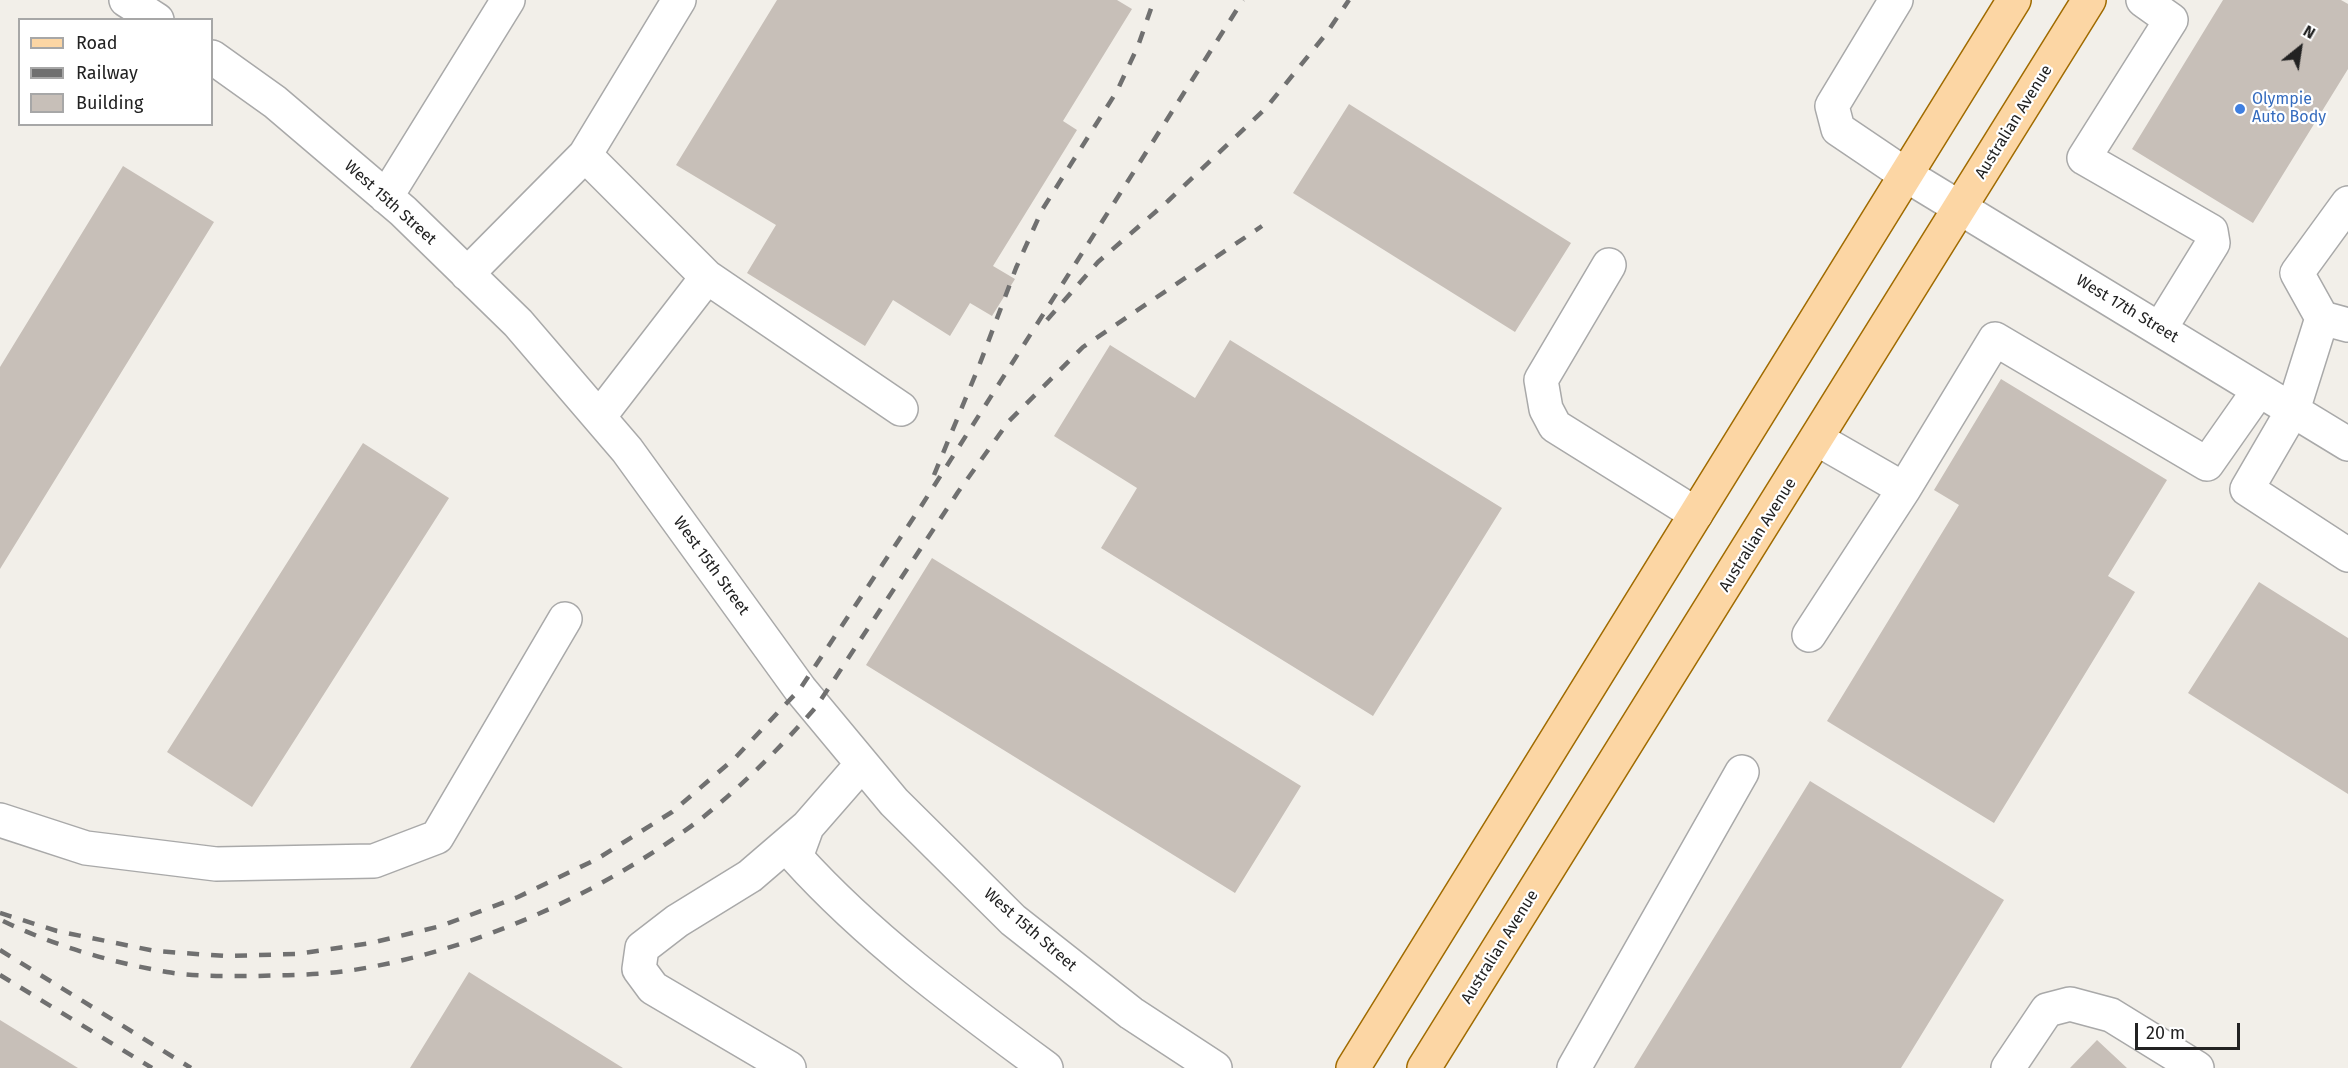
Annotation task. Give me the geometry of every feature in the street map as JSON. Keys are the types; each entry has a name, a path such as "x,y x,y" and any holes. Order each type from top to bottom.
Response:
{"main road":[{"path":"1353,1068 2014,0"},
{"name":"Australian Avenue","path":"1424,1068 2089,0"}],"street":[{"path":"126,0 155,18"},
{"path":"386,197 508,0"},
{"path":"467,274 585,155 679,0"},
{"name":"West 17th Street","path":"1896,0 1832,106 1838,129 1906,175 2348,444"},
{"path":"2143,0 2177,10 2085,158 2211,231 2213,243 2160,329"},
{"name":"West 15th Street","path":"213,58 275,102 386,197 518,324 627,450 800,689 894,802 1013,920 1131,1013 1215,1068"},
{"path":"585,155 707,277 900,409"},
{"path":"2348,204 2297,273 2335,321 2293,410 2247,489 2348,555"},
{"path":"1609,265 1541,380 1546,409 1555,426 1696,514"},
{"path":"599,417 707,277"},
{"path":"1809,635 1904,489 1995,339 2207,464 2259,390"},
{"path":"1817,439 1904,489"},
{"path":"0,820 86,848 216,864 374,861 436,837 566,619"},
{"path":"789,1068 653,988 639,969 642,948 677,921 750,876 807,826 862,764"},
{"path":"1574,1068 1742,772"},
{"path":"807,826 796,857 828,893 909,963 1046,1068"},
{"path":"2008,1068 2048,1010 2070,1004 2111,1015 2197,1068"}],"building":[{"path":"777,0 1117,0 1132,9 1063,121 1077,130 993,266 1015,279 992,316 970,303 950,336 893,300 865,346 747,273 776,225 676,165"},
{"name":"Olympie Auto Body","path":"2223,0 2341,0 2348,4 2348,69 2253,223 2132,149"},
{"path":"1349,104 1571,243 1515,332 1293,193"},
{"path":"123,166 214,222 0,569 0,367"},
{"path":"1230,340 1502,508 1373,716 1101,548 1137,488 1054,436 1110,345 1195,398"},
{"path":"2001,379 2167,480 2108,576 2135,592 1994,823 1827,721 1959,505 1934,490"},
{"path":"363,443 449,498 252,807 167,752"},
{"path":"932,558 1301,786 1235,893 866,665"},
{"path":"2259,582 2348,638 2348,794 2188,693"},
{"path":"1810,781 2004,900 1901,1068 1634,1068"},
{"path":"469,972 623,1068 410,1068"},
{"path":"0,1020 78,1068 0,1068"},
{"path":"2097,1040 2127,1068 2070,1068"}],"railway":[{"path":"934,475 1016,268 1042,210 1117,91 1138,46 1154,0"},
{"path":"0,913 57,931 155,951 225,956 296,954 371,943 441,926 518,897 597,859 672,812 735,758 800,689 920,508 1243,0"},
{"path":"1047,320 1098,262 1168,201 1266,108 1326,34 1349,0"},
{"path":"3,921 83,952 167,972 223,976 325,973 394,962 441,950 534,916 579,895 664,845 702,818 789,737 816,707 958,492 1009,421 1083,347 1262,226"},
{"path":"0,950 191,1068"},
{"path":"0,975 152,1068"}],"place":[{"name":"Olympie Auto Body","path":"2240,109"}]}
